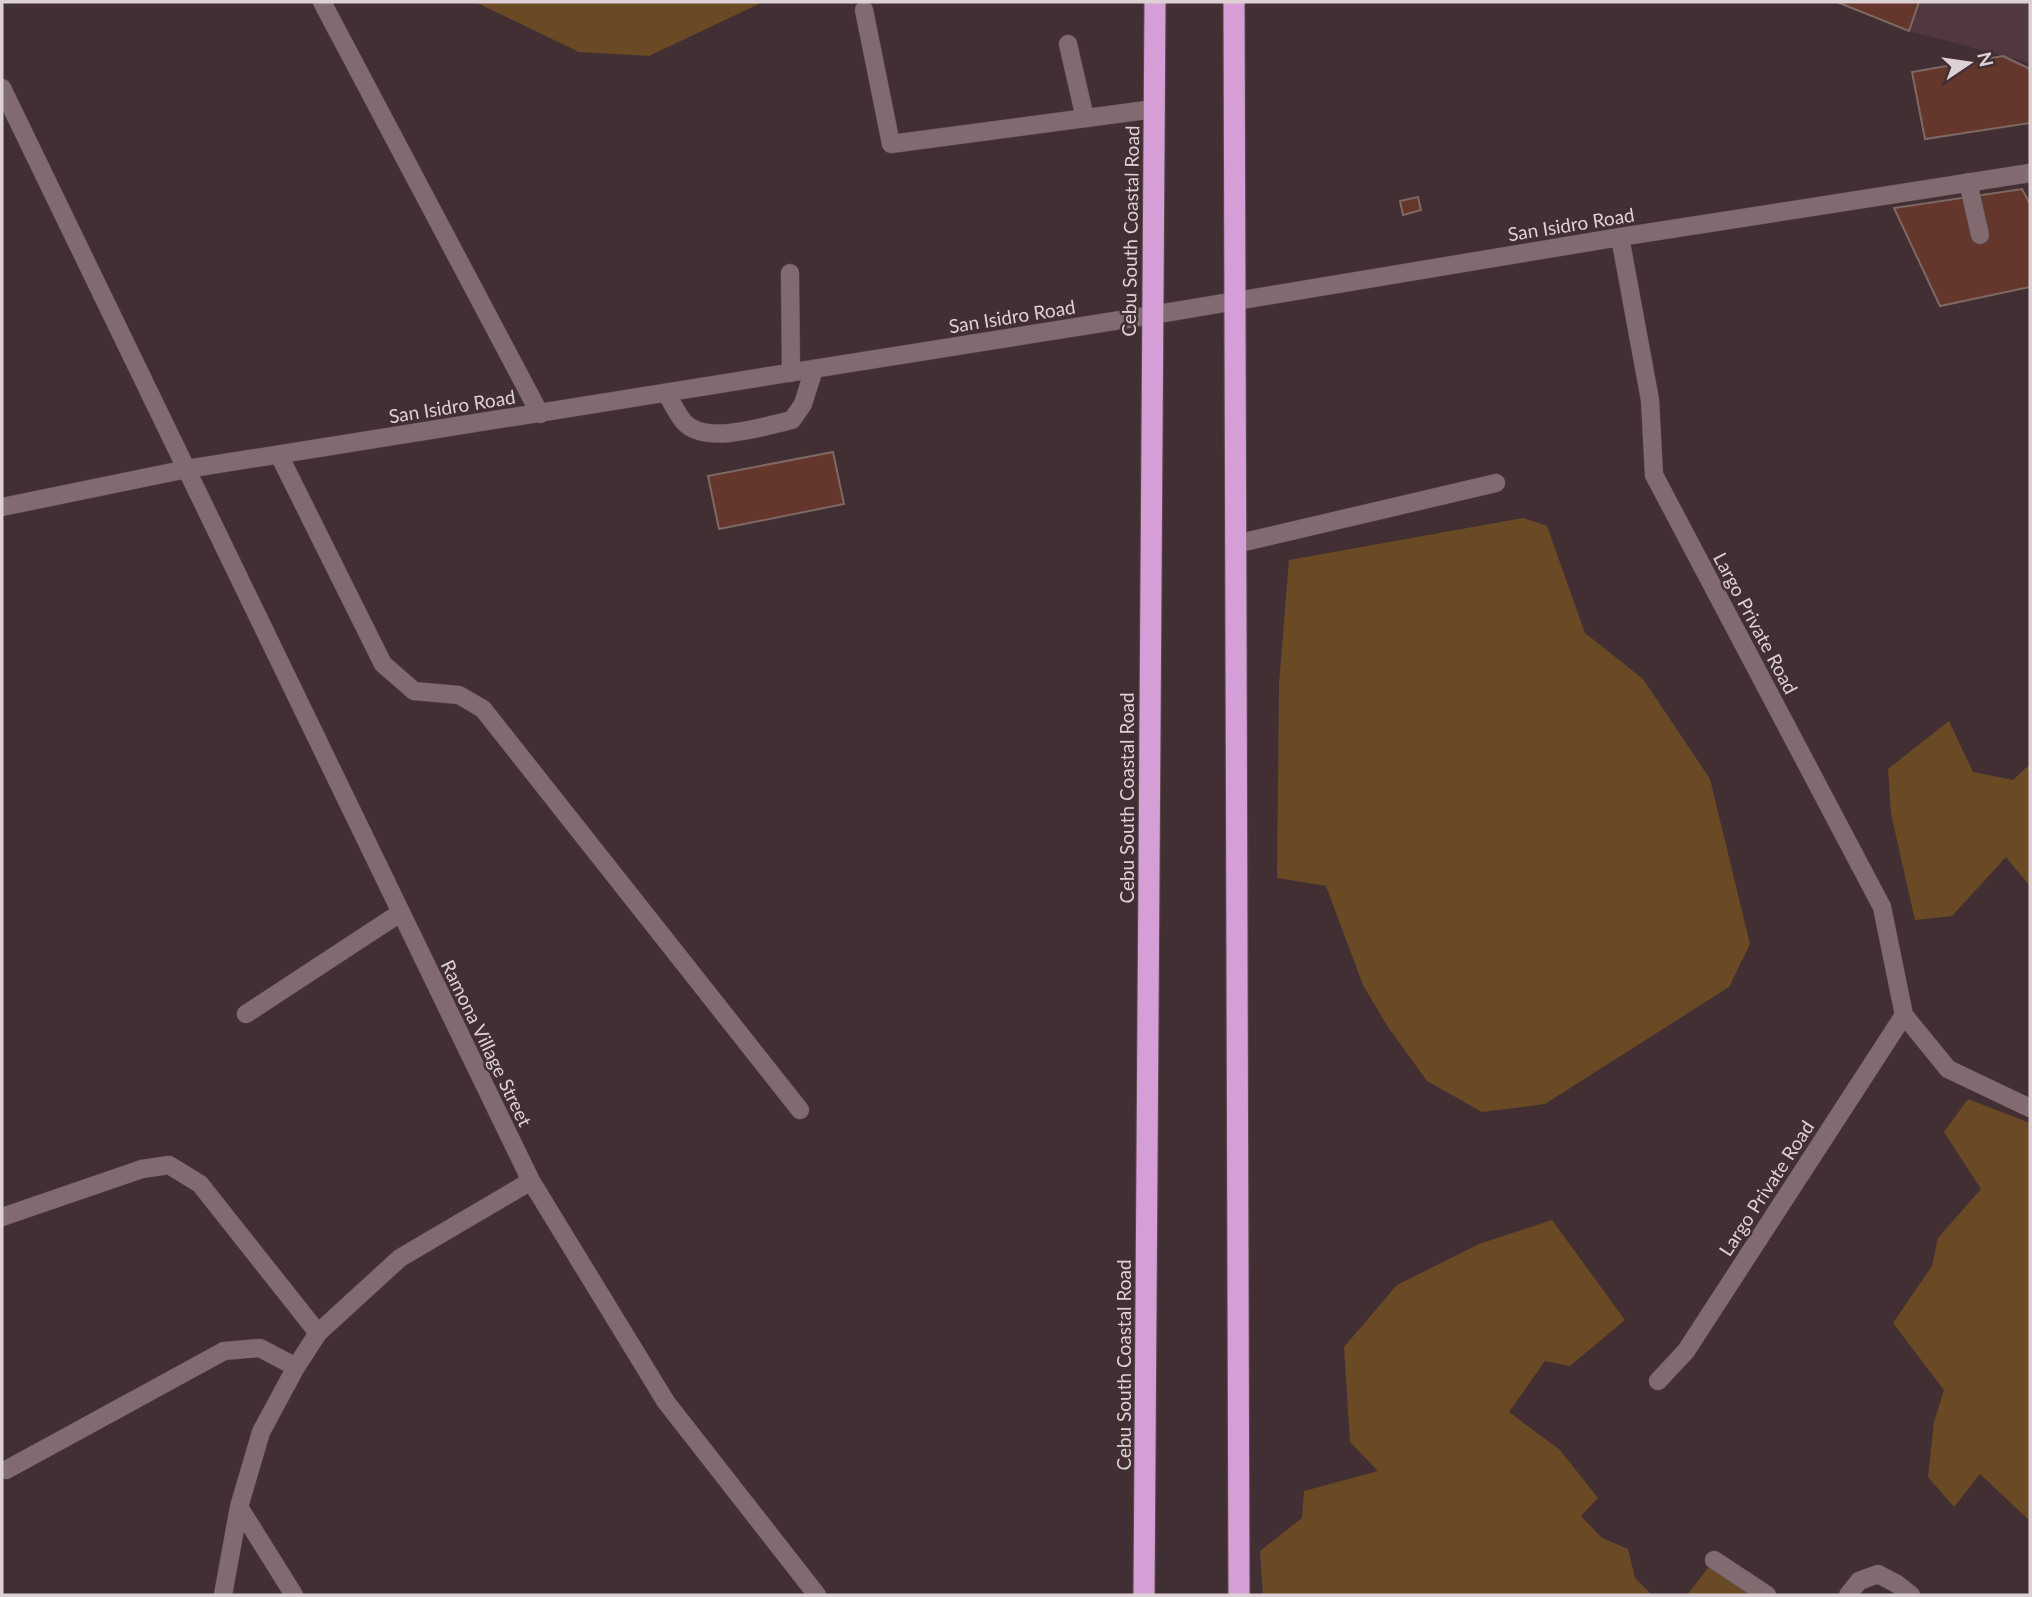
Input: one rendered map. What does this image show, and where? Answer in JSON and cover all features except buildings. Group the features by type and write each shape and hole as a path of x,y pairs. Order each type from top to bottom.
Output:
{"highway":[{"name":"Cebu South Coastal Road","path":"1144,1595 1155,2"},
{"path":"1234,2 1239,1595"}],"street":[{"path":"322,2 540,414"},
{"path":"864,10 891,144 1154,109"},
{"path":"1068,44 1085,118"},
{"name":"Ramona Village Street","path":"2,88 531,1181 666,1402 817,1595"},
{"name":"San Isidro Road","path":"2,507 187,470 2030,173"},
{"path":"1968,182 1980,235"},
{"name":"Largo Private Road","path":"1620,237 1650,400 1654,475 1882,907 1904,1015 1948,1069 2030,1108"},
{"path":"790,273 791,373"},
{"path":"666,393 685,424 711,435 748,430 792,420 803,404 814,369"},
{"path":"279,455 383,664 414,691 459,695 483,709 800,1110"},
{"path":"1236,544 1496,484"},
{"path":"246,1014 400,913"},
{"name":"Largo Private Road","path":"1658,1381 1686,1351 1904,1015"},
{"path":"2,1217 142,1169 169,1165 200,1184 318,1333"},
{"path":"223,1595 239,1507 261,1432 296,1367 318,1333 400,1258 531,1181"},
{"path":"6,1470 224,1351 260,1348 296,1367"},
{"path":"239,1507 294,1595"},
{"path":"1714,1560 1767,1595"},
{"path":"1848,1595 1859,1581 1878,1574 1910,1595"}],"shaded area":[{"path":"475,2 763,2 649,56 579,52"},
{"path":"1837,2 2030,2 2030,63 1909,31"},
{"path":"1523,518 1547,526 1585,633 1643,679 1710,779 1750,944 1729,987 1545,1104 1482,1112 1427,1081 1388,1027 1363,985 1326,886 1277,878 1279,685 1289,560"},
{"path":"1949,721 1973,772 2013,780 2030,764 2030,886 2006,857 1952,916 1915,920 1891,814 1888,769"},
{"path":"1968,1099 2030,1123 2030,1521 1980,1474 1954,1507 1928,1477 1934,1422 1944,1390 1893,1323 1932,1266 1938,1238 1981,1189 1944,1132"},
{"path":"1552,1220 1625,1320 1570,1366 1545,1361 1509,1412 1560,1450 1598,1498 1581,1516 1602,1538 1628,1549 1635,1578 1652,1595 1263,1595 1260,1551 1302,1518 1304,1491 1378,1471 1350,1442 1344,1347 1397,1285 1479,1244"},
{"path":"1714,1560 1752,1595 1687,1595"}]}
